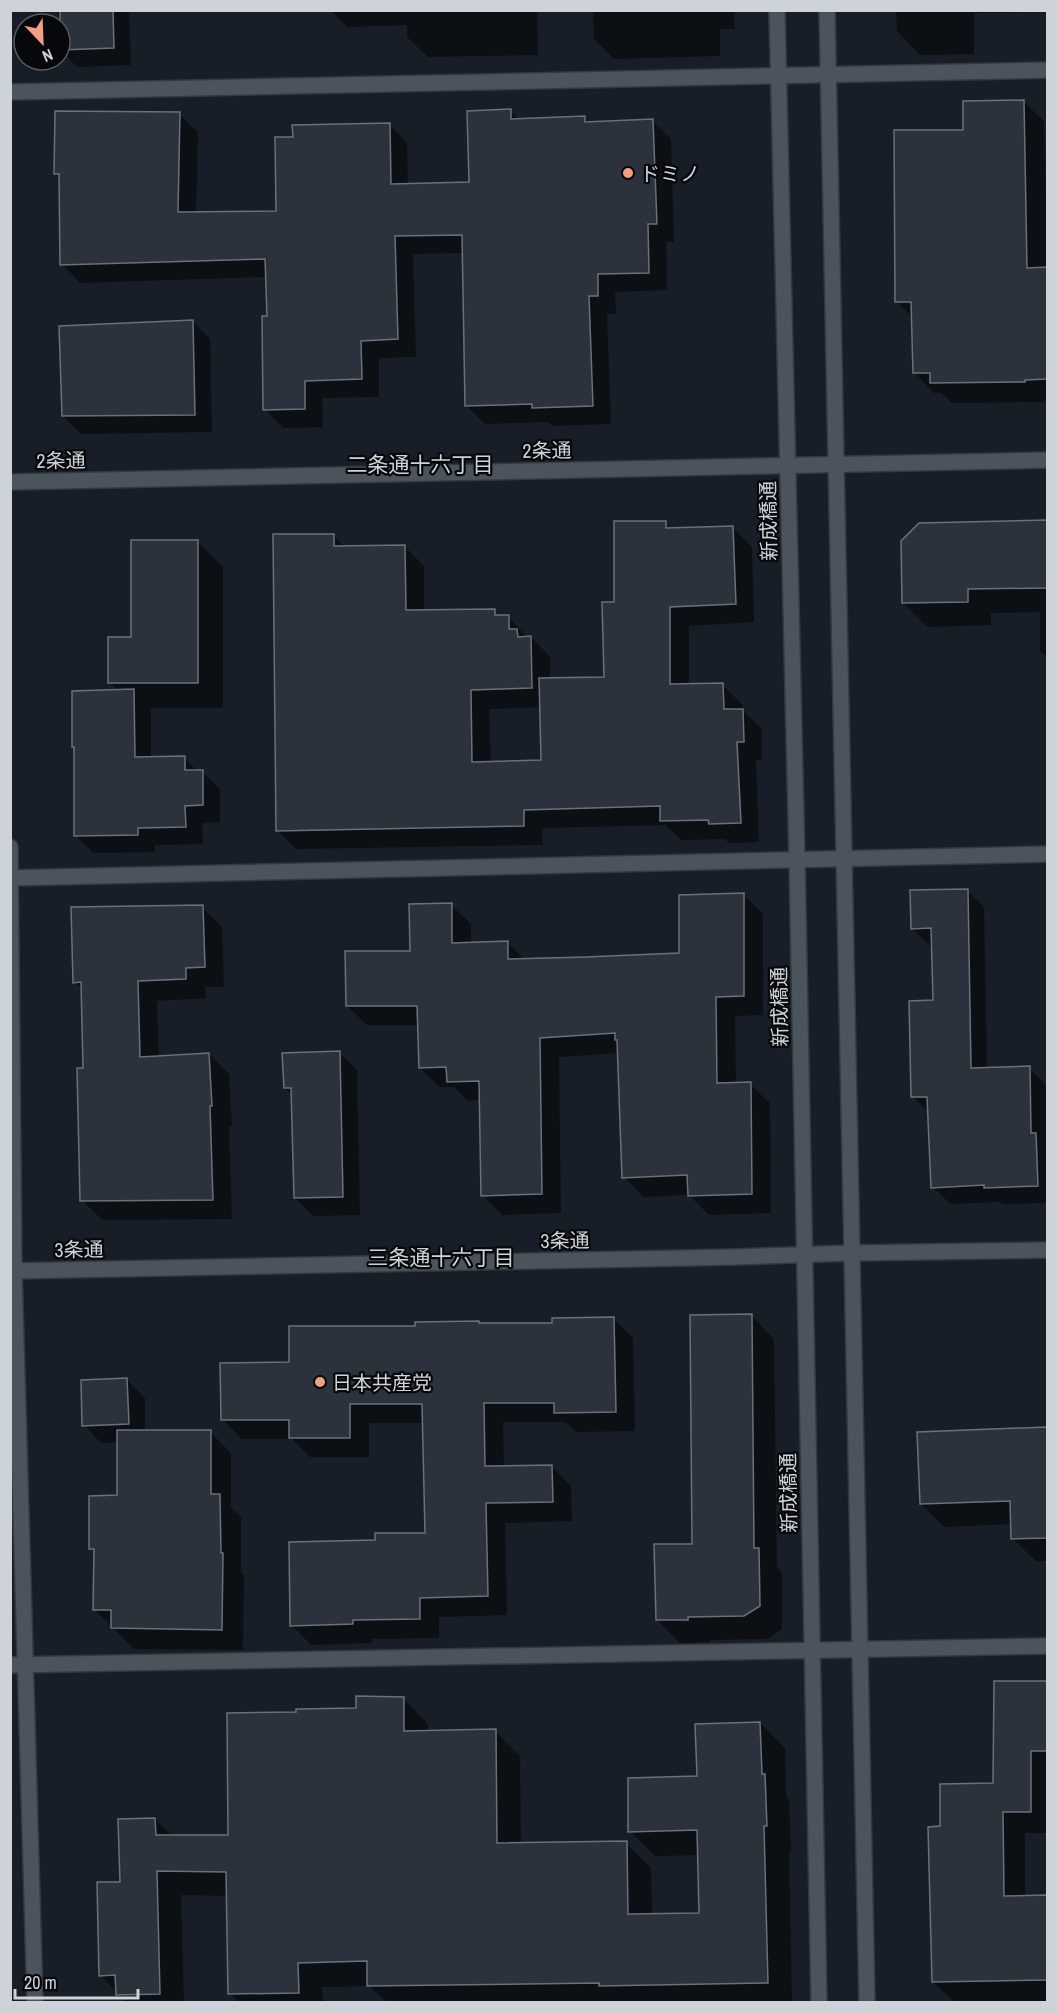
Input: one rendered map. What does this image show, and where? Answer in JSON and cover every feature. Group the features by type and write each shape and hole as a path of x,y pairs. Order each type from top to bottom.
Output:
{"street":[{"name":"新成橋通","path":"777,10 798,860 819,2002"},
{"path":"827,10 867,2002"},
{"path":"10,92 1047,70"},
{"name":"2条通","path":"10,482 1047,460"},
{"path":"10,847 12,1271 27,1665 35,2002"},
{"path":"11,878 1047,854"},
{"name":"3条通","path":"12,1271 724,1258 852,1252 1047,1250"},
{"path":"10,1665 1047,1646"}],"building":[{"path":"60,10 113,10 114,48 72,50 72,12 60,12"},
{"path":"1024,100 1027,268 1047,267 1047,379 1025,380 1025,382 930,383 930,373 913,373 911,302 895,302 894,130 963,130 963,101"},
{"path":"511,109 511,119 585,116 585,122 653,119 657,224 648,224 649,273 598,274 598,296 589,296 593,406 532,408 532,404 465,406 462,235 395,236 398,339 361,341 362,379 305,381 305,409 263,410 262,316 267,316 265,259 60,265 59,174 54,174 55,111 180,112 178,212 276,211 275,137 293,137 292,125 390,123 391,184 469,182 467,111"},
{"path":"193,320 195,415 62,416 59,326"},
{"path":"1047,520 1047,588 968,589 968,602 902,603 901,541 919,523"},
{"path":"614,521 666,521 666,528 733,526 736,604 670,607 670,684 723,683 724,709 743,709 744,742 737,742 741,823 709,824 708,820 660,821 660,806 524,810 524,826 276,831 273,534 334,534 334,546 405,545 406,610 495,609 495,615 509,615 509,629 517,629 518,637 531,636 532,688 471,690 472,762 541,760 539,678 604,677 602,602 614,602"},
{"path":"131,540 198,540 198,683 108,683 108,637 131,637"},
{"path":"134,689 135,757 185,756 185,770 203,770 203,805 185,806 186,827 138,828 138,835 74,836 72,691"},
{"path":"968,889 971,1068 1030,1066 1031,1133 1036,1133 1038,1186 984,1188 984,1185 931,1188 927,1097 911,1097 909,1001 933,1000 931,928 911,929 910,890"},
{"path":"744,893 744,996 716,997 717,1083 751,1082 752,1194 688,1196 687,1175 622,1178 615,1033 540,1038 542,1194 481,1196 479,1081 447,1082 446,1067 419,1068 417,1006 346,1006 345,951 410,951 409,904 452,903 452,943 508,941 508,959 586,957 679,953 679,895"},
{"path":"203,905 205,967 186,968 186,979 138,981 140,1057 209,1053 213,1200 80,1201 77,1068 83,1068 81,982 73,983 71,907"},
{"path":"340,1051 343,1197 294,1198 291,1088 284,1088 282,1053"},
{"path":"752,1314 754,1548 759,1548 760,1606 744,1616 656,1620 654,1544 692,1544 690,1315"},
{"path":"614,1317 616,1412 554,1413 554,1403 484,1403 485,1466 552,1465 553,1502 486,1503 488,1596 420,1598 420,1619 353,1620 353,1624 290,1626 289,1542 375,1540 375,1533 425,1533 422,1404 350,1404 350,1438 289,1438 289,1420 221,1420 220,1363 289,1362 289,1326 415,1326 415,1322 479,1321 479,1323 552,1323 552,1318"},
{"path":"127,1378 129,1424 82,1426 81,1380"},
{"path":"1047,1427 1047,1538 1011,1539 1010,1501 920,1504 917,1432"},
{"path":"117,1430 211,1430 211,1494 220,1494 221,1553 223,1553 222,1630 111,1628 111,1610 93,1610 94,1549 89,1549 89,1496 117,1495"},
{"path":"994,1681 1047,1681 1047,1751 1031,1751 1031,1812 1003,1812 1004,1896 1047,1895 1047,1980 932,1982 928,1827 940,1826 940,1784 993,1783"},
{"path":"356,1696 404,1697 404,1731 496,1729 497,1843 627,1841 628,1914 699,1913 697,1830 628,1832 628,1778 697,1776 695,1724 760,1722 767,1826 764,1826 768,1983 367,1986 367,1961 298,1963 299,1993 228,1994 226,1872 157,1871 160,1994 116,1995 115,1975 99,1976 97,1882 120,1882 118,1819 155,1818 156,1835 228,1835 227,1713 356,1708"}],"place":[{"name":"ドミノ","path":"628,173"},
{"name":"日本共産党","path":"320,1382"}],"district":[{"name":"二条通十六丁目","path":"420,464"},
{"name":"三条通十六丁目","path":"441,1257"}]}
